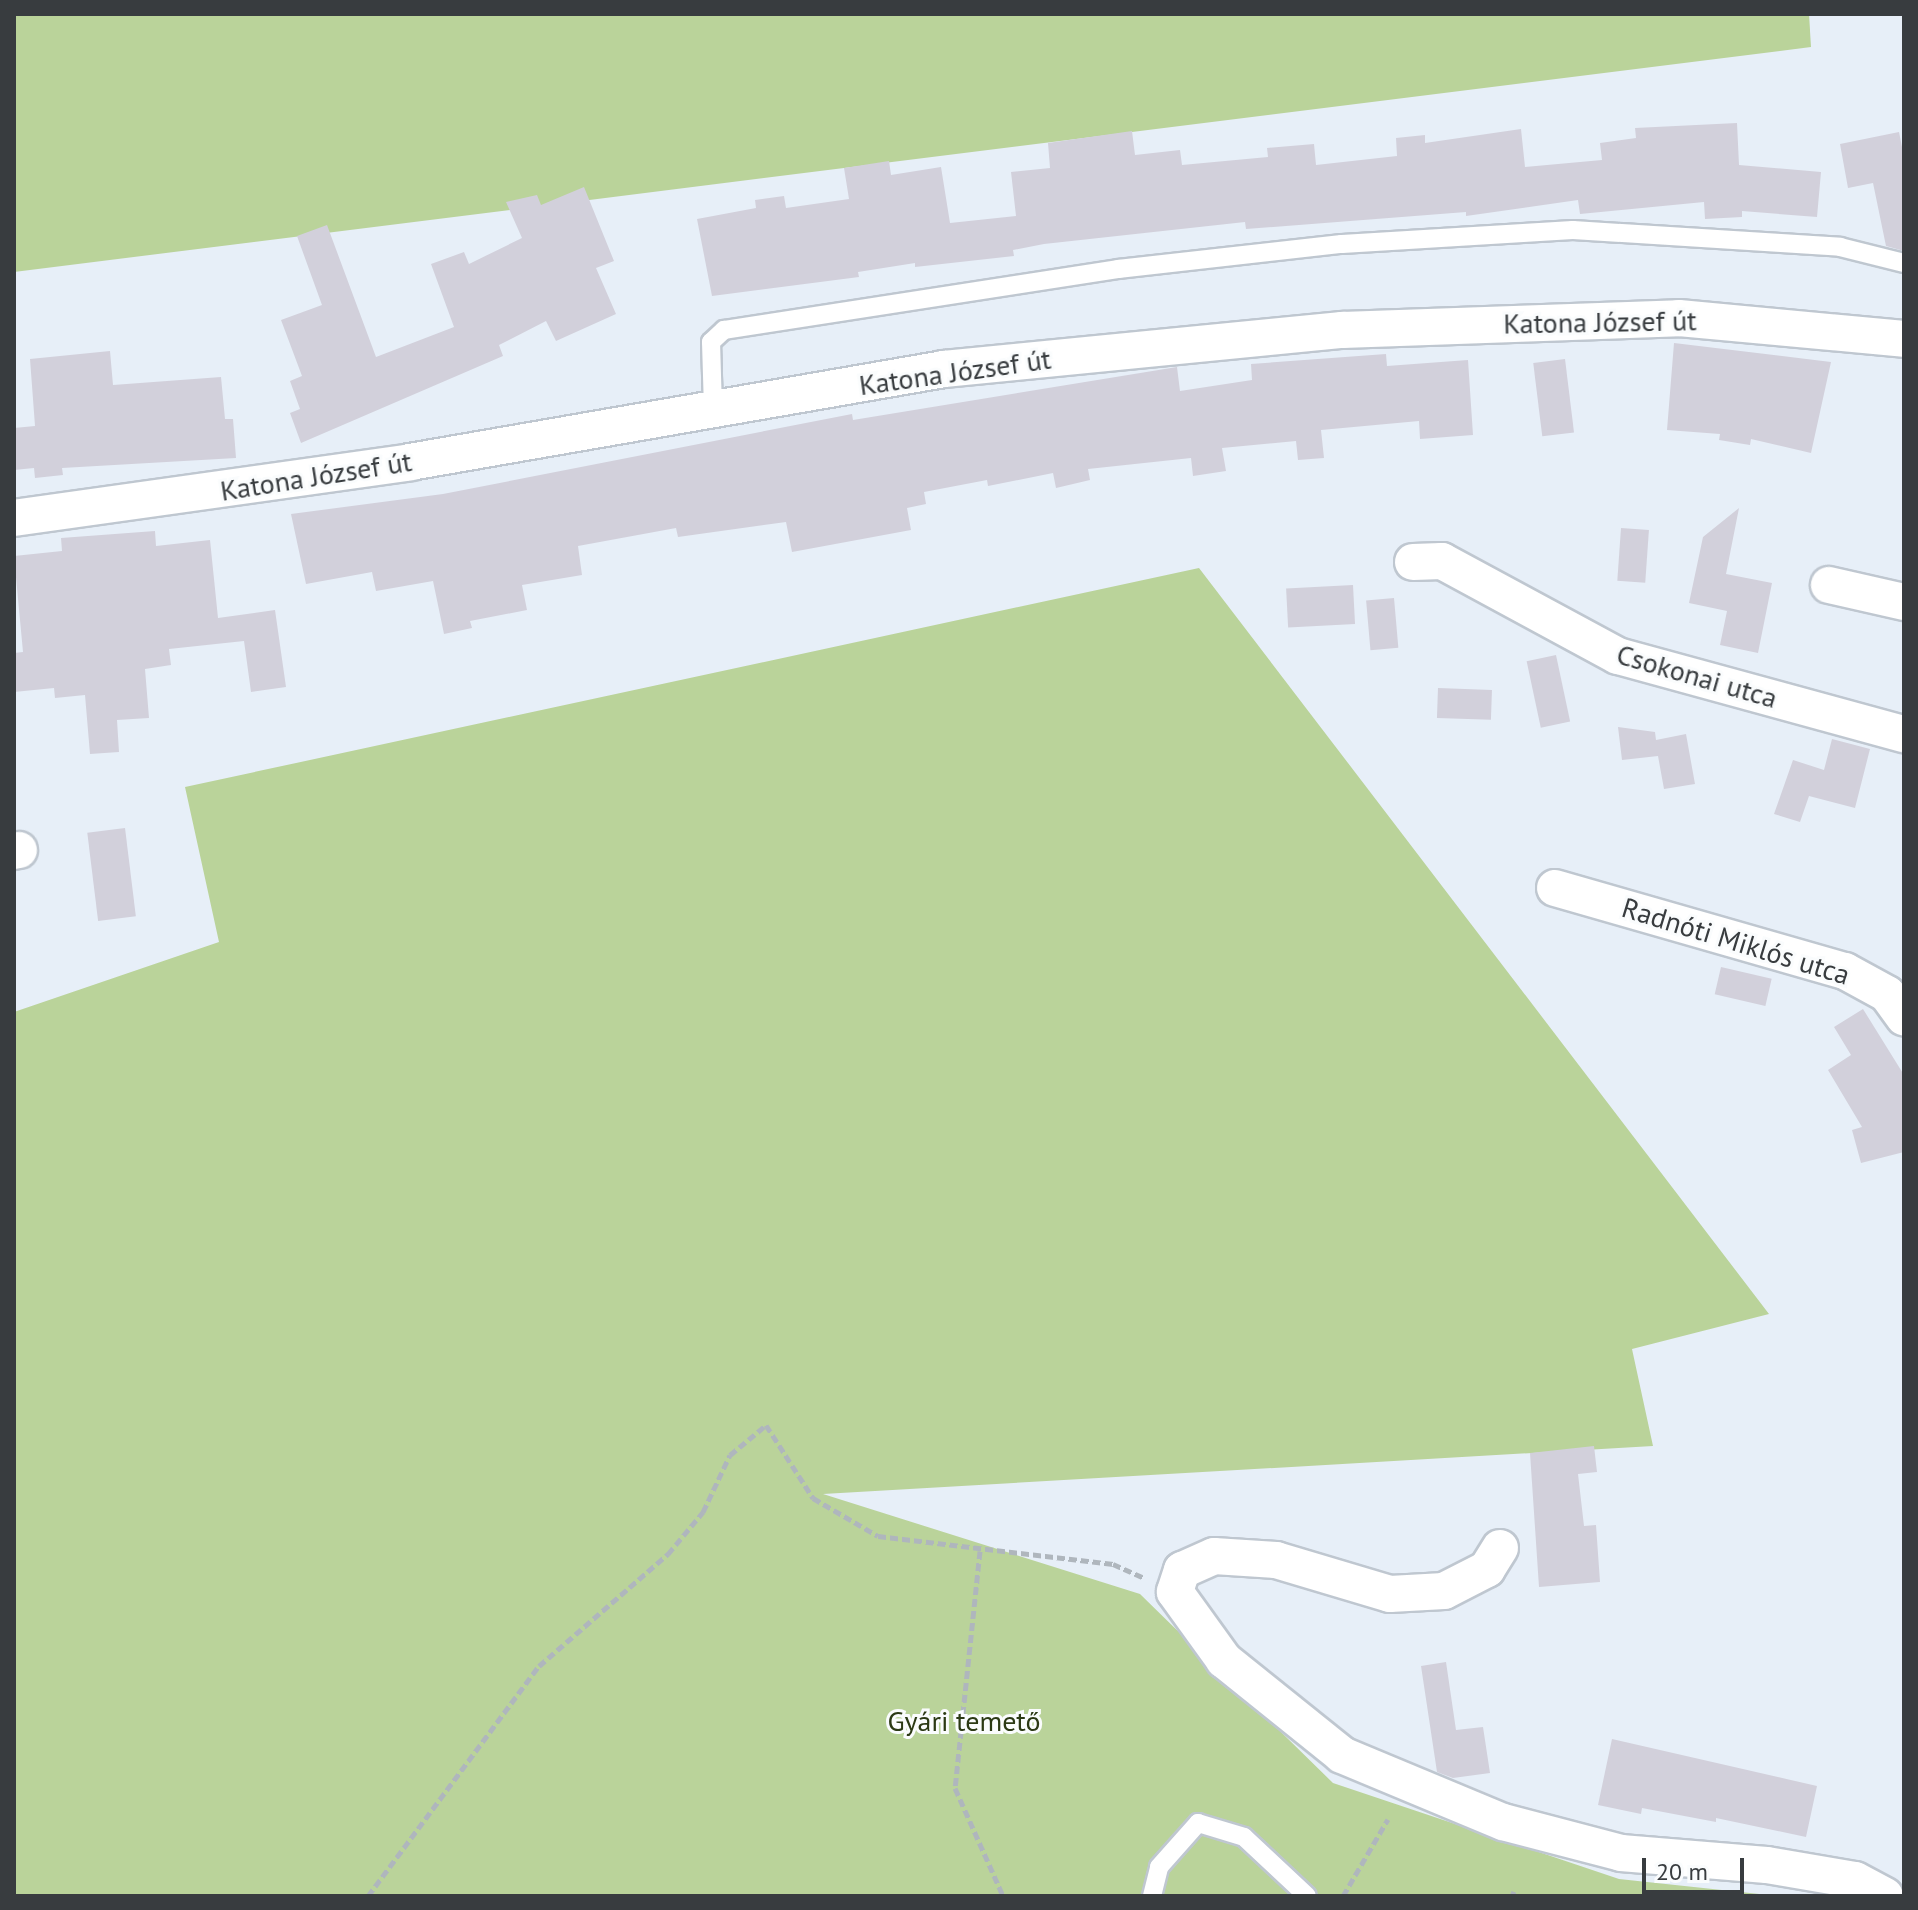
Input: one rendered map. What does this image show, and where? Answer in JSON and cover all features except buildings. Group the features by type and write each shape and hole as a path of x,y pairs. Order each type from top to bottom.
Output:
{"street":[{"name":"Katona József út","path":"14,518 394,465 944,369 1342,330 1679,318 1904,339"},
{"name":"Csokonai utca","path":"1413,562 1442,561 1618,656 1904,734"},
{"path":"1829,585 1904,602"},
{"name":"Radnóti Miklós utca","path":"1555,888 1845,971 1887,994 1904,1017"},
{"path":"1500,1548 1487,1569 1444,1591 1390,1594 1276,1560 1214,1556 1182,1570 1175,1592 1224,1660 1342,1755 1503,1822 1606,1850 1781,1867 1855,1880 1885,1896"}],"lane":[{"path":"713,409 711,342 724,330 1118,269 1342,244 1573,230 1840,247 1904,263"},
{"path":"1152,1896 1159,1867 1198,1823 1244,1837 1307,1896"}],"path":[{"path":"368,1896 539,1666 668,1554 703,1512 730,1455 766,1425 813,1498 878,1536 980,1551 1113,1564 1175,1592"},
{"path":"980,1551 955,1788 1003,1896"},
{"path":"1343,1896 1388,1819"}],"green space":[{"path":"14,14 1809,14 1811,47 14,272"},
{"name":"Gyári temető","path":"1199,568 1769,1314 1632,1349 1653,1446 823,1494 1140,1594 1333,1783 1619,1879 1778,1896 14,1896 14,1012 219,942 185,787"}]}
